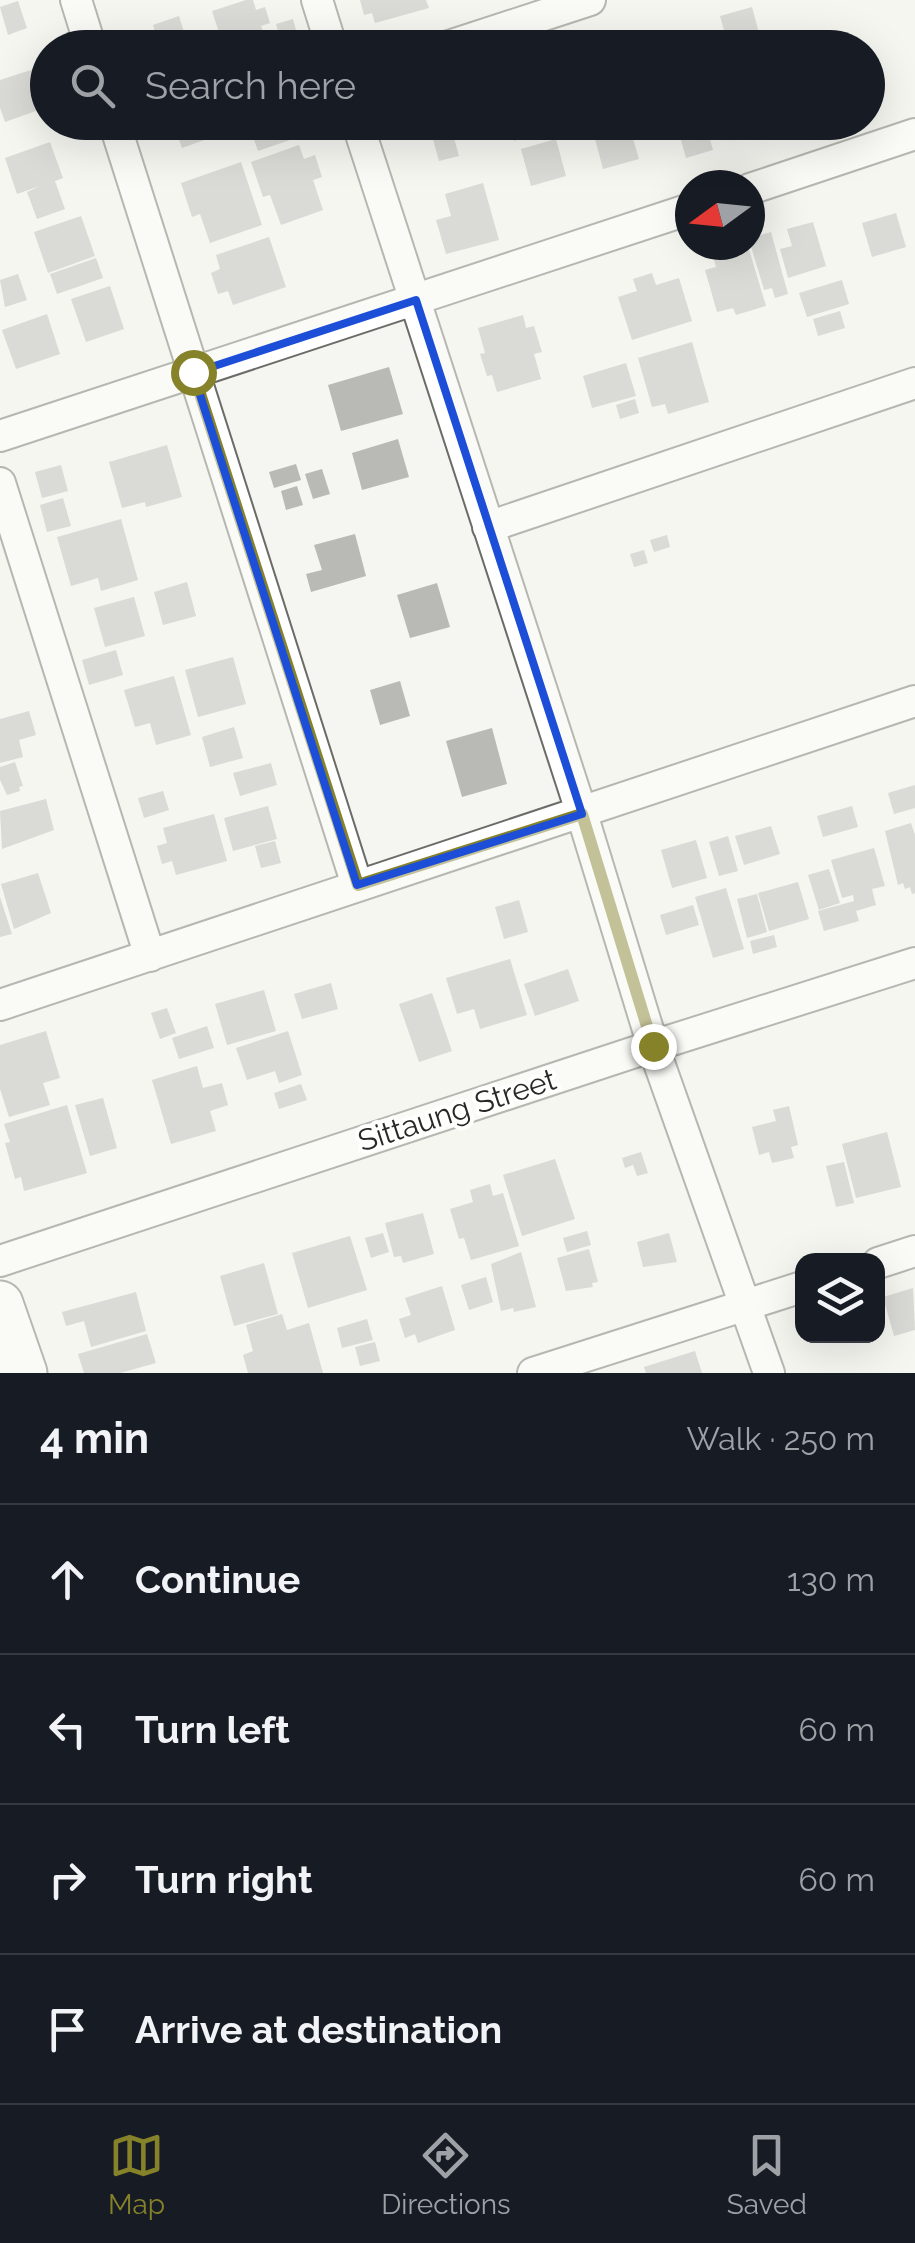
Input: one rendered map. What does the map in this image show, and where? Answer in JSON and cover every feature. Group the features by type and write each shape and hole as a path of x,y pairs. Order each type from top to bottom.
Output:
{"street":[{"path":"76,0 85,30"},
{"path":"317,0 326,30"},
{"path":"498,30 590,0"},
{"path":"765,184 915,134"},
{"path":"120,140 358,885"},
{"path":"363,140 582,814 653,1046 769,1373"},
{"path":"0,436 675,214"},
{"path":"488,527 915,383"},
{"path":"0,483 150,956"},
{"path":"0,1005 915,702"},
{"name":"Sittaung Street","path":"0,1261 915,963"},
{"path":"885,1261 915,1251"},
{"path":"533,1373 795,1289"},
{"path":"0,1304 24,1373"}],"highlighted area":[{"path":"416,300 582,814 357,885 193,373"}],"building":[{"path":"253,0 256,10 265,7 270,23 261,26 262,30 218,30 212,11"},
{"path":"360,0 426,0 429,8 375,23 372,13 364,15"},
{"path":"18,1 27,28 8,35 0,7"},
{"path":"752,7 758,30 724,30 720,16"},
{"path":"179,16 183,30 155,30 153,25"},
{"path":"293,19 296,30 278,30 276,24"},
{"path":"30,70 30,113 5,122 0,108 0,80"},
{"path":"179,140 204,140 182,148"},
{"path":"254,140 290,140 258,151"},
{"path":"433,140 455,140 459,156 439,161"},
{"path":"556,140 566,176 531,186 521,149"},
{"path":"595,140 633,140 639,159 603,169"},
{"path":"681,140 710,140 713,150 686,158"},
{"path":"50,142 63,178 55,181 65,209 37,219 27,192 40,186 17,194 5,158"},
{"path":"299,145 304,159 315,155 322,177 313,180 323,210 281,225 270,195 263,197 251,162"},
{"path":"241,162 262,225 210,243 200,214 192,217 181,183"},
{"path":"483,183 499,240 446,254 436,220 451,216 445,194"},
{"path":"896,213 906,247 872,257 862,223"},
{"path":"81,216 95,256 48,273 34,232"},
{"path":"813,222 826,266 788,278 780,249 792,246 787,229"},
{"path":"771,232 788,294 775,298 772,288 764,290 755,260 765,260 765,234"},
{"path":"269,237 286,287 233,305 228,291 218,294 211,273 220,269 216,255"},
{"path":"96,258 103,278 57,294 50,274"},
{"path":"714,260 752,260 766,306 736,315 733,308 717,312 705,270 716,267"},
{"path":"652,273 656,285 679,278 692,321 632,340 618,297 637,291 633,279"},
{"path":"18,274 27,300 5,307 0,280"},
{"path":"842,280 849,304 807,317 799,293"},
{"path":"110,286 124,329 86,342 71,299"},
{"path":"840,311 845,328 818,336 813,319"},
{"path":"47,314 60,354 16,369 2,330"},
{"path":"523,315 526,328 534,326 542,352 534,354 541,379 497,392 480,354 485,353 478,328"},
{"path":"692,342 709,402 668,414 665,404 652,407 638,358"},
{"path":"626,363 636,396 592,408 583,376"},
{"path":"389,367 403,414 341,431 328,385"},
{"path":"635,399 639,413 620,419 616,405"},
{"path":"398,439 409,477 362,490 352,453"},
{"path":"167,445 182,497 146,507 145,502 122,508 109,462"},
{"path":"296,464 301,480 274,488 269,472"},
{"path":"61,465 68,491 42,498 35,472"},
{"path":"322,469 330,494 313,499 305,474"},
{"path":"297,486 303,505 286,510 281,491"},
{"path":"63,498 71,526 47,532 40,505"},
{"path":"121,519 138,580 101,591 98,578 71,586 57,537"},
{"path":"355,534 366,576 311,592 306,574 322,570 314,545"},
{"path":"667,535 670,547 654,552 650,540"},
{"path":"644,550 648,563 634,567 630,554"},
{"path":"187,582 196,616 163,625 154,592"},
{"path":"437,583 450,627 410,638 397,595"},
{"path":"134,597 145,636 105,647 94,608"},
{"path":"116,650 123,675 89,685 82,660"},
{"path":"233,657 246,704 198,717 185,670"},
{"path":"174,676 191,735 156,745 150,723 135,727 124,690"},
{"path":"400,681 410,716 380,725 370,690"},
{"path":"29,711 36,735 19,740 23,757 0,763 0,719"},
{"path":"234,727 243,758 210,767 202,737"},
{"path":"492,728 507,784 462,797 446,741"},
{"path":"15,762 23,786 7,795 0,780 0,767"},
{"path":"271,763 277,785 240,796 233,773"},
{"path":"915,785 915,808 894,814 888,793"},
{"path":"163,791 169,810 144,818 138,798"},
{"path":"46,799 54,830 2,849 0,811"},
{"path":"268,806 277,839 233,851 224,818"},
{"path":"852,806 858,827 823,837 817,816"},
{"path":"214,814 227,861 176,875 172,861 162,864 157,846 167,843 163,828"},
{"path":"911,823 915,835 912,894 910,887 898,885 885,831"},
{"path":"771,826 780,854 744,865 735,836"},
{"path":"728,836 738,871 719,876 709,842"},
{"path":"696,840 707,878 672,888 661,850"},
{"path":"275,841 281,863 261,868 255,846"},
{"path":"874,848 885,886 872,889 876,905 856,911 859,921 824,931 818,911 854,901 853,895 842,898 831,860"},
{"path":"829,869 840,903 819,910 808,875"},
{"path":"38,873 51,913 14,929 1,884"},
{"path":"798,882 809,919 769,931 758,893"},
{"path":"726,888 744,949 713,958 695,897"},
{"path":"757,894 767,932 747,938 737,899"},
{"path":"0,897 12,934 0,937"},
{"path":"519,900 528,932 504,939 495,907"},
{"path":"693,905 699,925 666,935 660,915"},
{"path":"774,935 777,947 753,954 750,941"},
{"path":"510,959 527,1015 480,1029 474,1009 457,1014 446,978"},
{"path":"568,969 579,1001 535,1016 524,984"},
{"path":"331,983 338,1009 302,1019 294,994"},
{"path":"264,990 276,1031 227,1045 215,1004"},
{"path":"432,993 452,1051 419,1062 399,1004"},
{"path":"167,1008 176,1033 160,1039 151,1013"},
{"path":"207,1026 214,1048 179,1059 172,1038"},
{"path":"46,1031 60,1078 43,1083 50,1105 9,1117 0,1089 0,1045"},
{"path":"288,1031 302,1075 279,1083 275,1071 247,1080 236,1048"},
{"path":"197,1066 203,1088 222,1083 228,1105 210,1111 216,1131 171,1144 152,1080"},
{"path":"301,1084 307,1100 279,1109 274,1093"},
{"path":"103,1098 117,1148 90,1156 75,1105"},
{"path":"67,1105 87,1173 24,1191 21,1177 15,1179 4,1124"},
{"path":"789,1106 798,1145 791,1147 794,1158 772,1163 769,1152 759,1155 752,1127 776,1121 773,1110"},
{"path":"887,1132 901,1187 856,1198 842,1144"},
{"path":"641,1152 648,1173 637,1176 633,1165 625,1168 622,1158"},
{"path":"555,1159 575,1219 522,1236 503,1175"},
{"path":"844,1162 854,1203 836,1207 826,1166"},
{"path":"490,1184 493,1196 503,1193 519,1246 471,1260 464,1238 459,1239 450,1209 473,1202 470,1190"},
{"path":"423,1213 434,1254 403,1263 401,1256 394,1257 385,1223"},
{"path":"587,1231 591,1245 567,1252 563,1238"},
{"path":"383,1233 389,1252 371,1258 365,1238"},
{"path":"669,1233 677,1262 643,1267 637,1242"},
{"path":"350,1236 367,1290 308,1308 292,1253"},
{"path":"589,1249 598,1282 592,1283 593,1287 566,1291 557,1258"},
{"path":"521,1252 536,1307 501,1311 491,1264"},
{"path":"264,1263 278,1314 234,1326 220,1276"},
{"path":"486,1277 493,1302 469,1310 461,1285"},
{"path":"442,1286 455,1330 418,1343 415,1334 405,1338 399,1319 411,1315 405,1298"},
{"path":"913,1288 915,1330 894,1336 885,1296"},
{"path":"136,1292 146,1331 91,1347 84,1321 66,1326 62,1312"},
{"path":"282,1314 287,1330 309,1323 323,1373 248,1373 243,1355 253,1351 246,1325"},
{"path":"367,1319 373,1340 342,1348 337,1328"},
{"path":"147,1334 156,1363 120,1373 84,1373 78,1354"},
{"path":"375,1342 380,1361 360,1366 355,1347"},
{"path":"695,1351 702,1373 646,1373 644,1367"}],"route":[{"path":"193,372 358,885 582,814 653,1046"}]}
